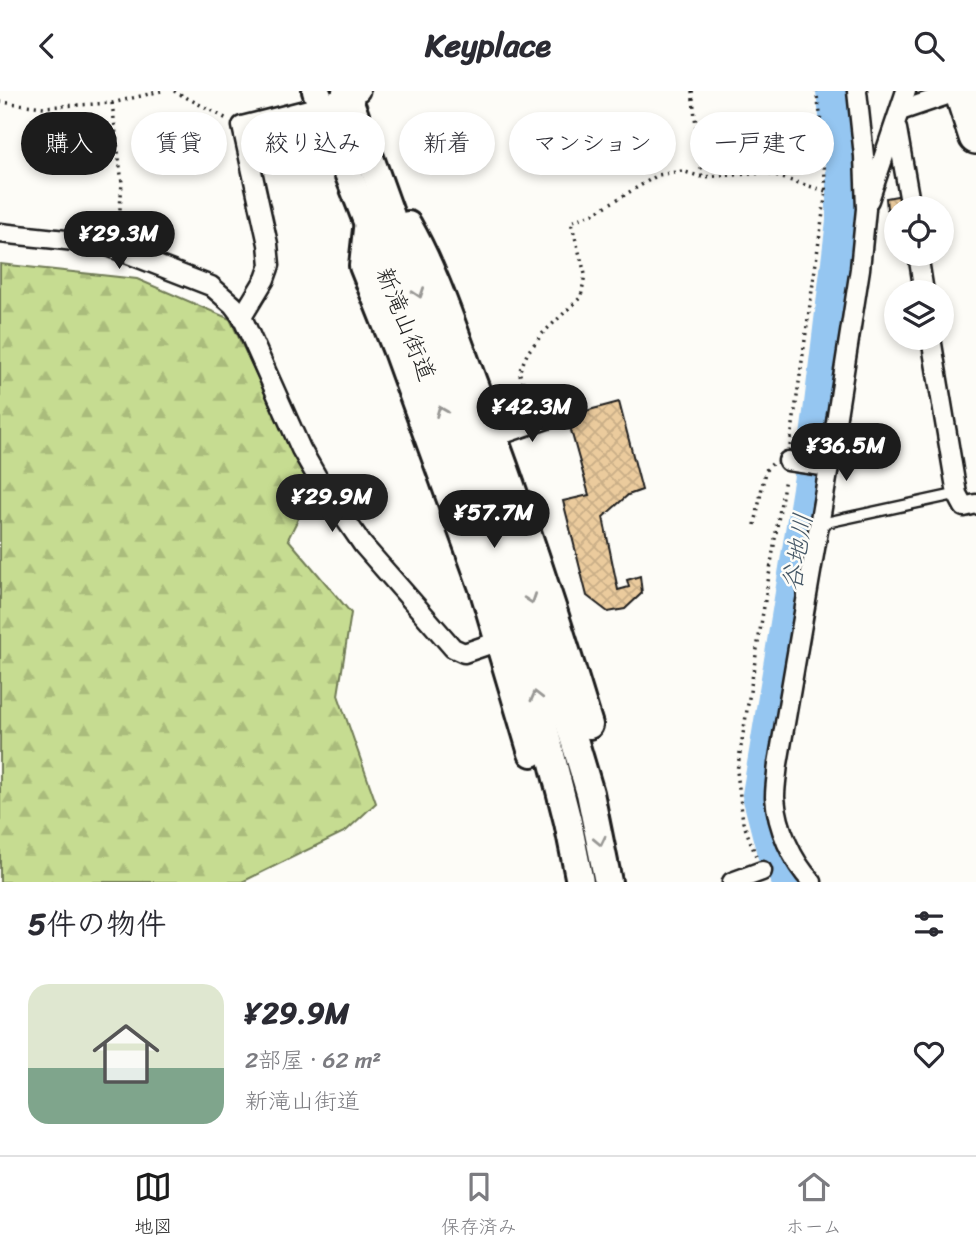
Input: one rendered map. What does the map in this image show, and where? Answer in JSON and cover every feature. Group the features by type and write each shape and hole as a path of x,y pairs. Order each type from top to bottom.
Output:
{"highway":[{"path":"960,91 976,137"}],"main road":[{"name":"新滝山街道","path":"351,93 357,112"},
{"name":"新滝山街道","path":"318,98 445,421 497,567 531,676 568,822 580,882"},
{"name":"新滝山街道","path":"377,175 521,570 590,793 608,882"},
{"path":"379,175 425,255 495,437 552,601 590,729 593,747 590,793"},
{"path":"368,227 363,266 478,575 529,743 551,829 571,882"}],"street":[{"path":"812,882 792,853 780,825 775,797 778,764 819,524 825,467 860,269 866,209 857,91"},
{"path":"866,209 906,91"},
{"path":"898,118 960,91"},
{"path":"280,112 318,98 351,93"},
{"path":"898,118 909,196"},
{"path":"242,317 265,279 270,265 253,175"},
{"path":"0,233 103,244 211,286 233,305 242,317 301,449 363,545 453,648 464,653 499,641"},
{"path":"933,350 957,494 964,507 976,504"},
{"path":"495,437 559,415"},
{"path":"793,462 825,467"},
{"path":"732,882 762,871"}],"lane":[{"path":"819,524 957,494"}],"path":[{"path":"0,102 44,107 112,103 161,91"},
{"path":"174,91 241,125"},
{"path":"692,91 702,177"},
{"path":"762,871 743,823 737,771 793,462 826,191 816,91"},
{"path":"112,103 122,183 117,250"},
{"path":"539,421 519,372 528,352 542,333 581,297 585,274 571,222 596,212 658,175 682,171 702,177 765,173 826,191"},
{"path":"755,524 765,471 772,464 793,462"}],"green space":[{"path":"0,264 137,279 230,319 312,491 288,539 351,613 338,695 376,803 346,831 242,882 0,882"}],"building":[{"path":"619,402 642,490 628,495 603,517 618,590 629,587 627,580 640,576 642,593 625,609 608,612 587,596 563,501 589,495 567,416"}],"waterway":[{"name":"谷地川","path":"788,882 773,853 758,795 815,446 842,221 842,172 832,91"}]}
